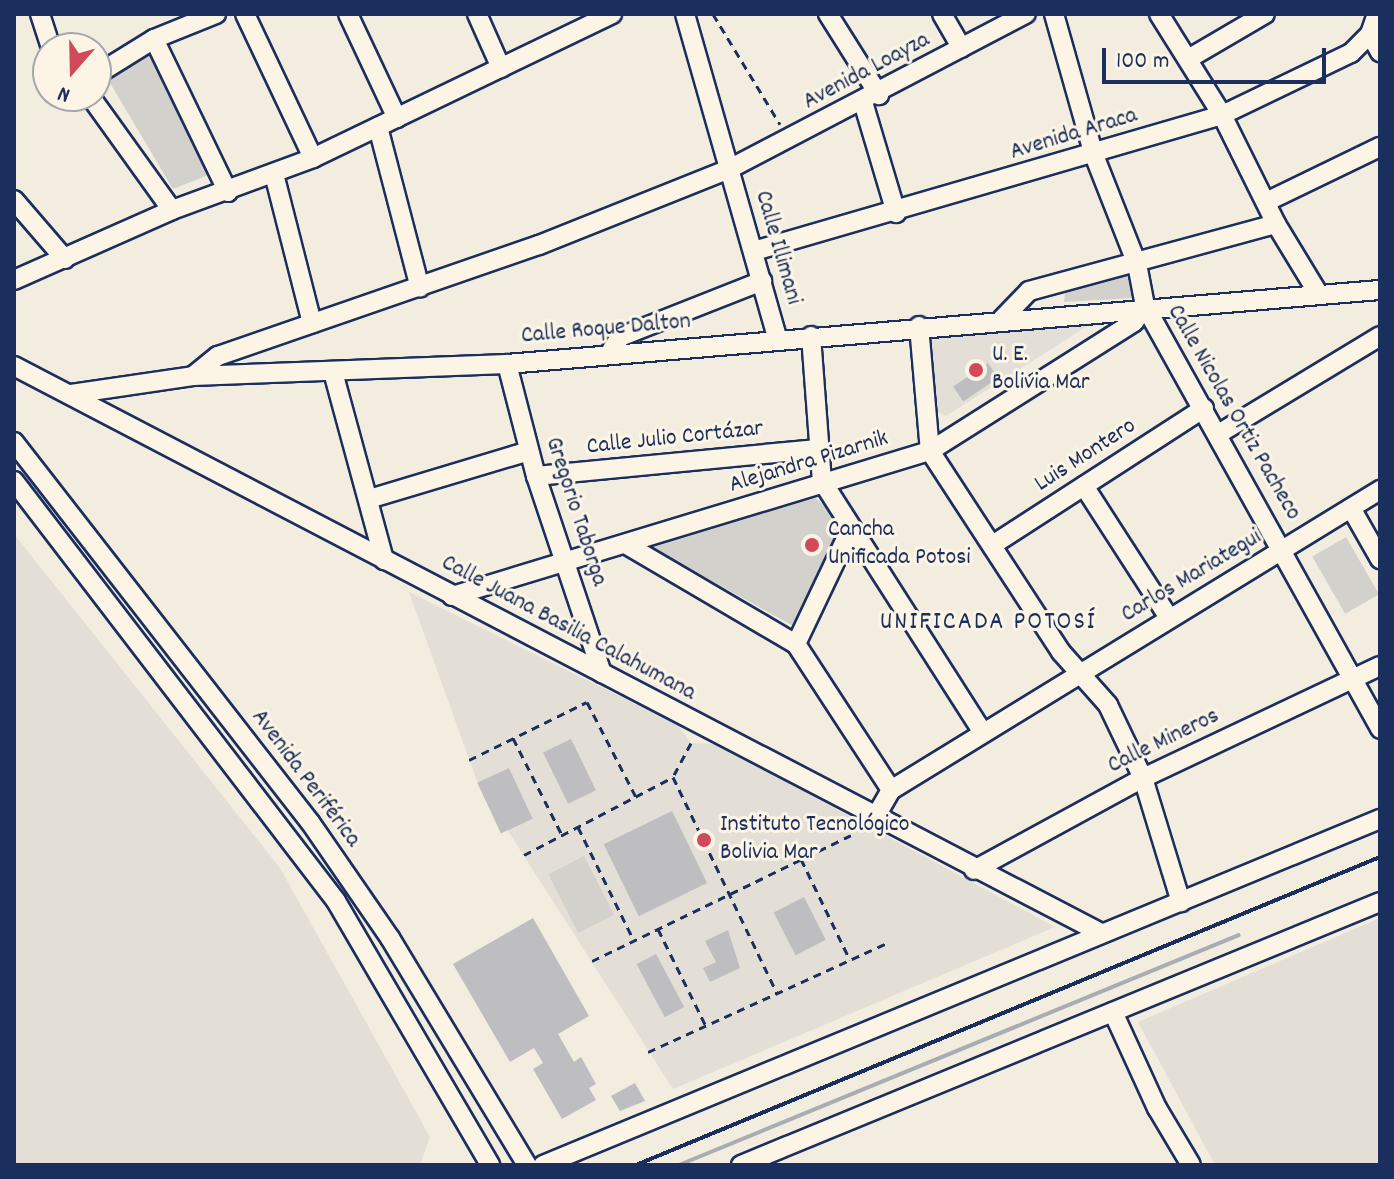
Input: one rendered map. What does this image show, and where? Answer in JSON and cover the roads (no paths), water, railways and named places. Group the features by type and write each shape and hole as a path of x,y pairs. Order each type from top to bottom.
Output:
{"street":[{"path":"112,64 191,19 216,14"},
{"path":"245,14 313,158"},
{"path":"348,14 397,118"},
{"path":"477,14 501,68"},
{"path":"14,280 172,210 228,192 313,158 612,14"},
{"name":"Calle Illimani","path":"685,14 778,340"},
{"path":"828,14 871,98 896,213"},
{"path":"942,14 962,48"},
{"name":"Avenida Loayza","path":"193,376 218,356 420,288 729,169 791,141 1026,14"},
{"name":"Calle Nicolas Ortiz Pacheco","path":"1054,14 1094,155 1137,264 1145,306 1220,433 1380,729"},
{"path":"1159,14 1222,115 1276,224 1318,293"},
{"path":"1188,59 1265,14"},
{"path":"1377,14 1370,34 1380,52"},
{"name":"Avenida Araca","path":"754,251 896,213 1222,115 1351,53 1370,34"},
{"path":"154,39 228,192"},
{"path":"102,112 172,210"},
{"path":"378,127 420,288"},
{"path":"1266,202 1380,147"},
{"path":"274,174 312,323"},
{"path":"14,200 65,259"},
{"path":"1002,319 1029,291 1276,224"},
{"path":"611,351 620,337 762,281"},
{"name":"Calle Roque Dalton","path":"71,394 193,376 507,364 611,351 778,340 1145,306 1318,293 1379,295"},
{"name":"Alejandra Pizarnik","path":"452,596 564,560 627,545 822,481 930,451 1134,322 1145,306"},
{"path":"919,326 930,451 994,544 1061,652 1108,705 1143,778 1181,902"},
{"path":"811,336 822,481 983,733"},
{"path":"1220,433 1380,336"},
{"name":"Gregorio Taborga","path":"507,364 536,476 602,673"},
{"name":"Calle Juana Basilia Calahumana","path":"14,366 974,870 1101,933"},
{"path":"333,372 384,560"},
{"name":"Luis Montero","path":"994,544 1204,408"},
{"name":"Avenida Periférica","path":"14,442 310,822 390,938 527,1165"},
{"name":"Calle Julio Cortázar","path":"536,476 818,449"},
{"path":"369,499 529,451"},
{"name":"Avenida Periférica","path":"14,481 336,901 490,1165"},
{"path":"1084,486 1169,618"},
{"name":"Carlos Mariategui","path":"876,816 891,790 1380,490"},
{"path":"1351,508 1380,559"},
{"path":"796,644 851,528"},
{"path":"627,545 796,644 891,790"},
{"name":"Calle Mineros","path":"974,870 1143,778 1380,666"},
{"path":"691,743 700,725"},
{"path":"543,1165 1380,819"},
{"path":"741,1165 1380,902"},
{"path":"1113,1012 1157,1108 1191,1165"}],"waterway":[{"path":"679,1165 1239,935"}],"railway":[{"path":"636,1165 1380,857"}],"place":[{"name":"U. E. Bolivia Mar","path":"976,370"},
{"name":"Cancha Unificada Potosi","path":"812,545"},
{"name":"Instituto Tecnológico Bolivia Mar","path":"704,840"}],"district":[{"name":"UNIFICADA POTOSÍ","path":"988,623"}]}
